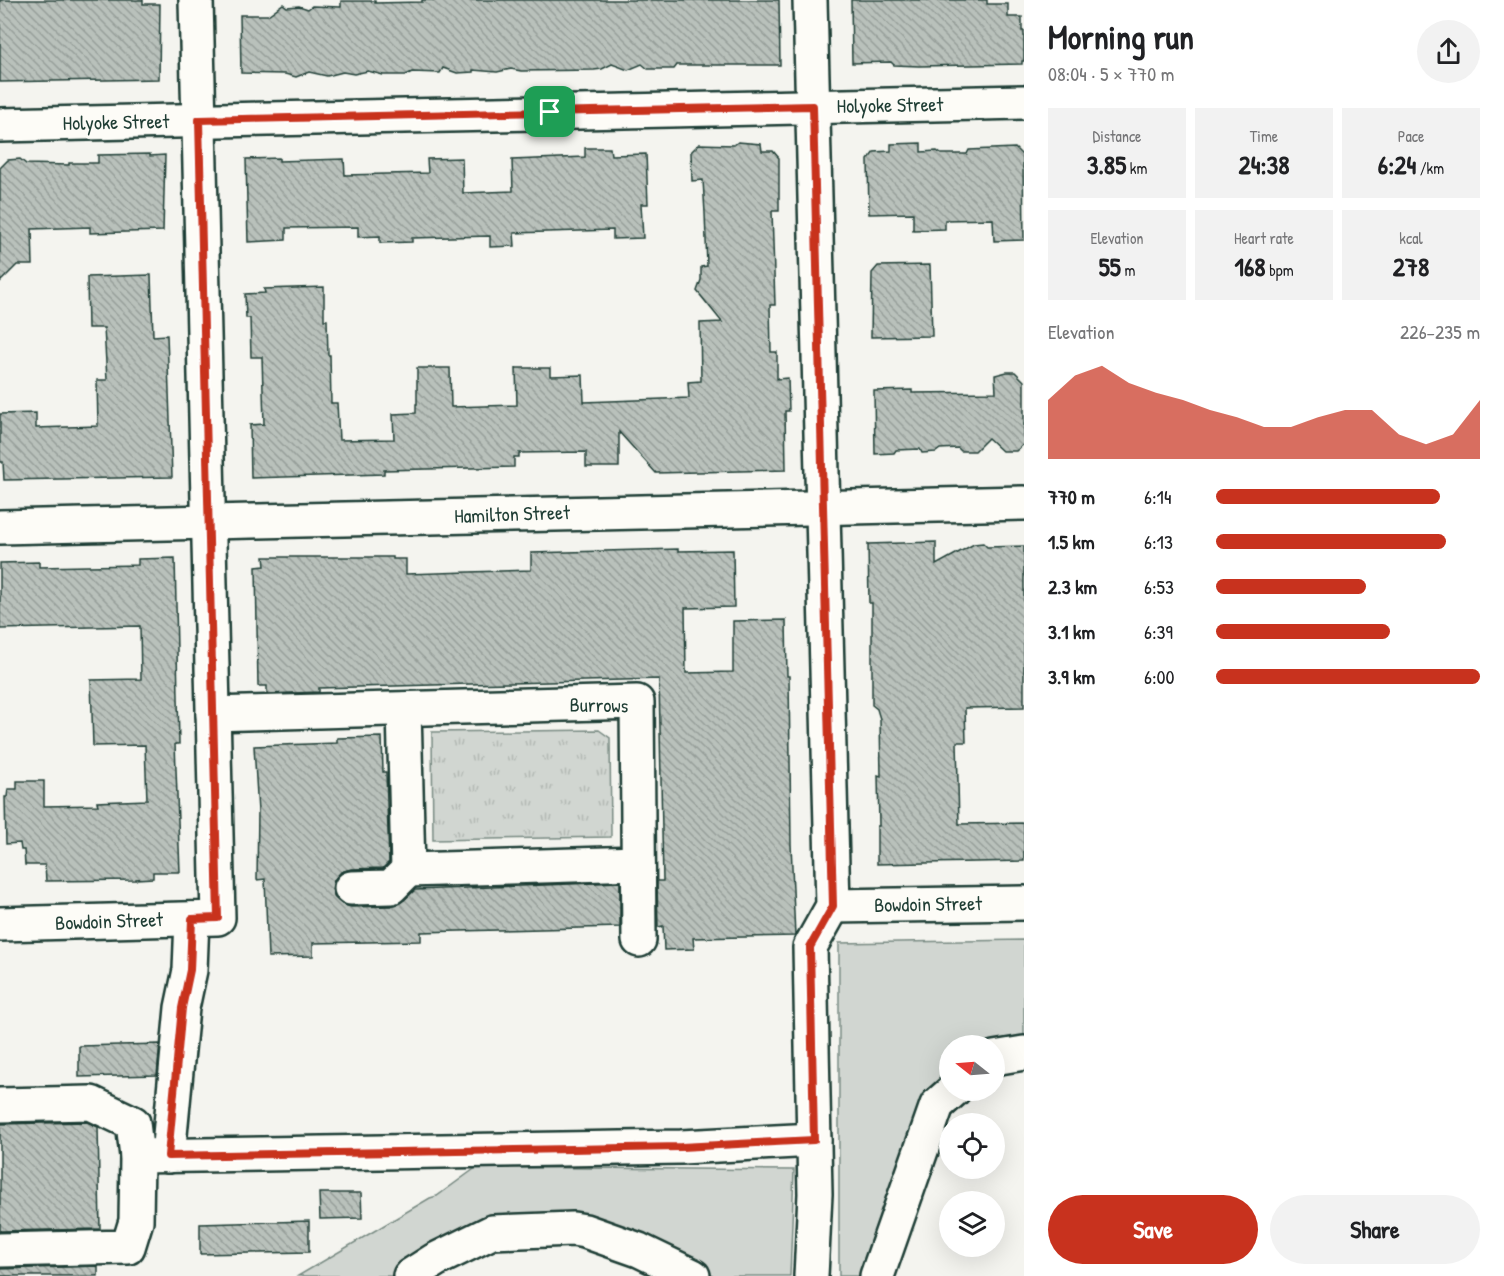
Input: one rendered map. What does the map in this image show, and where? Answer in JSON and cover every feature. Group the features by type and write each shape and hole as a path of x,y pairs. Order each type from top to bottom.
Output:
{"street":[{"path":"0,1250 128,1247 152,1156 190,970 205,918 213,714 196,0"},
{"path":"810,0 833,906 810,947 815,1194 812,1276"},
{"name":"Holyoke Street","path":"0,125 1024,102"},
{"name":"Hamilton Street","path":"0,527 1024,502"},
{"name":"Burrows","path":"213,714 637,702 639,940"},
{"path":"404,709 408,870"},
{"path":"351,888 391,887 408,870 638,863"},
{"name":"Bowdoin Street","path":"833,906 1024,903"},
{"name":"Bowdoin Street","path":"0,924 205,918"},
{"path":"1005,1056 1024,1053"},
{"path":"877,1276 937,1105 942,1101"},
{"path":"0,1105 91,1103 133,1123 152,1156"},
{"path":"152,1156 681,1147 814,1140"},
{"path":"410,1276 435,1260 492,1232 573,1230 585,1231 639,1250 693,1276"}],"green space":[{"path":"599,730 610,738 611,837 433,840 432,732"},
{"path":"1024,940 1024,1046 1005,1046 1005,1035 939,1035 939,1101 941,1101 871,1276 839,1276 839,943"},
{"path":"477,1167 794,1170 790,1276 708,1276 580,1221 397,1276 298,1276 437,1196"}],"building":[{"path":"0,0 143,0 143,4 160,4 159,79 0,82"},
{"path":"422,0 779,0 780,65 677,65 674,69 648,69 642,64 628,70 612,64 594,70 521,71 511,69 497,72 473,70 473,72 457,73 443,68 440,73 412,72 406,75 383,75 368,71 354,74 343,72 327,76 309,72 296,77 285,74 241,73 240,15 268,15 283,4 287,7 299,6 308,9 312,6 341,7 341,1 375,1 375,3 422,2"},
{"path":"851,0 987,0 987,4 1008,4 1008,17 1022,17 1024,61 1022,64 919,66 894,65 891,62 852,63"},
{"path":"738,142 761,144 762,151 773,151 779,158 779,211 772,211 775,305 770,305 771,352 777,352 777,379 788,378 789,411 785,411 786,470 656,473 619,432 619,467 586,467 586,452 519,453 519,457 514,457 514,467 384,470 384,474 251,478 250,425 264,424 262,357 251,357 250,318 246,318 245,294 265,293 264,289 324,287 324,320 327,320 328,355 330,355 331,403 337,403 339,440 394,439 393,414 416,413 417,368 450,368 451,407 517,405 516,368 550,368 550,376 583,375 584,402 689,398 688,382 701,381 700,323 722,322 697,291 701,280 701,267 707,266 705,213 703,180 692,181 691,152 699,144 734,145"},
{"path":"921,143 921,152 937,151 941,154 967,154 969,150 1015,148 1023,156 1024,240 994,241 993,219 945,220 945,229 913,230 913,213 869,214 868,160 874,152 891,151 891,144"},
{"path":"585,148 610,148 611,155 646,154 648,204 641,204 643,238 613,239 613,230 514,233 515,246 490,247 490,236 412,238 412,242 380,243 380,236 358,237 358,227 286,228 286,240 248,242 246,159 279,158 279,161 344,159 345,175 428,173 427,159 462,158 463,193 513,191 512,160 585,157"},
{"path":"150,154 150,156 165,155 163,231 90,233 90,227 32,229 33,265 17,265 0,282 0,168 8,160 20,159 26,164 69,165 69,163 98,163 98,155"},
{"path":"930,265 932,336 871,337 872,273 878,266"},
{"path":"151,275 153,336 167,335 172,477 4,480 3,462 0,462 0,414 36,413 36,428 98,426 97,380 107,380 104,328 88,328 87,277"},
{"path":"1015,372 1024,381 1024,444 1016,451 1002,451 988,438 975,451 961,451 958,448 922,453 920,449 875,454 874,391 996,392 995,375"},
{"path":"936,542 936,565 974,544 983,543 987,547 1024,546 1024,707 965,708 966,742 957,742 959,824 1024,823 1024,861 877,864 878,775 881,776 880,719 877,709 872,705 872,603 869,603 868,544"},
{"path":"678,549 678,551 733,550 734,607 685,608 686,673 733,672 733,621 786,620 795,936 693,938 694,949 664,950 663,926 658,927 657,881 663,881 659,679 319,688 319,692 267,694 267,686 258,686 256,567 265,566 264,557 393,557 393,559 406,559 406,574 531,570 531,553"},
{"path":"175,558 179,744 175,744 180,872 153,872 153,878 136,880 46,881 45,865 25,865 24,850 21,850 20,843 6,844 5,797 7,797 8,789 17,789 17,781 44,781 44,806 98,805 97,802 147,800 145,745 93,746 91,680 141,679 140,626 0,629 0,563 39,562 39,567 138,565 138,559"},
{"path":"382,737 383,772 386,772 389,862 383,868 351,869 341,872 334,880 332,889 335,898 342,904 351,907 391,906 404,900 415,890 620,882 620,927 421,932 421,941 313,943 313,956 268,957 265,879 257,880 258,812 254,746 337,743 337,738"},
{"path":"160,1044 157,1075 79,1077 79,1046"},
{"path":"87,1122 98,1127 100,1229 0,1231 0,1124"},
{"path":"319,1193 361,1193 362,1218 320,1219"},
{"path":"309,1221 309,1252 200,1254 200,1224"},
{"path":"98,1266 98,1276 0,1276 0,1269"}],"route":[{"path":"813,106 833,906 810,947 814,1140 681,1147 168,1156 182,1008 190,970 192,919 218,918 199,120 550,112 813,106"}]}
